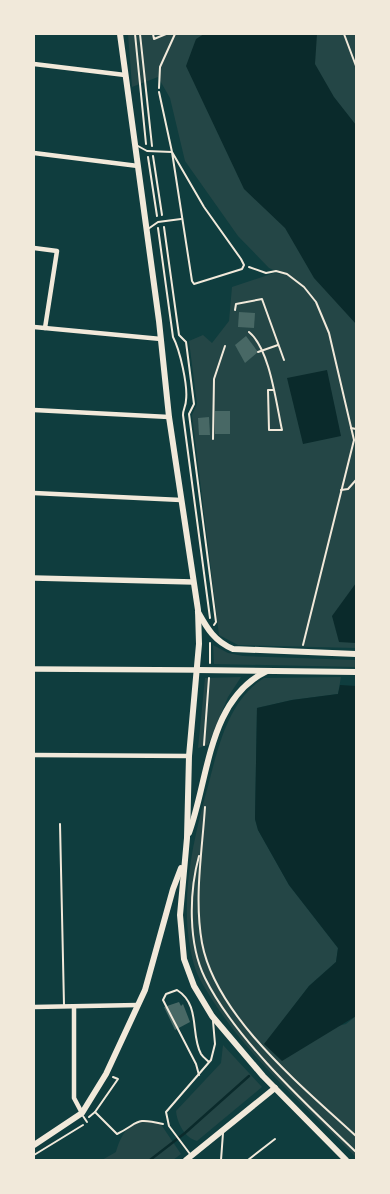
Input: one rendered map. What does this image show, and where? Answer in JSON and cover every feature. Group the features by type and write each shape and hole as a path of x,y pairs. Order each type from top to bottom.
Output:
{"main road":[{"path":"120,34 161,339 169,417 198,610 199,644 189,756 187,838"},
{"path":"34,578 193,582"},
{"path":"198,610 210,634 224,645 233,649 356,654"},
{"path":"34,669 356,672"},
{"path":"267,671 243,686 220,722 187,838 183,862 180,915 184,959 194,986 212,1016 275,1088 346,1160"},
{"path":"34,1145 82,1113 106,1074 145,990 173,889 183,862"},
{"path":"190,1159 224,1128 275,1088"}],"street":[{"path":"34,64 125,75"},
{"path":"34,153 138,166"},
{"path":"34,248 57,251 45,328"},
{"path":"34,327 161,339"},
{"path":"34,410 169,417"},
{"path":"34,494 181,500"},
{"path":"34,755 189,756"},
{"path":"34,1007 74,1008 138,1004"},
{"path":"74,1008 74,1098 82,1113"}],"lane":[{"path":"121,45 125,34"},
{"path":"159,92 172,152 192,281 194,284 242,269 244,265 204,207 172,152"},
{"path":"135,145 147,151 172,152"},
{"path":"146,230 158,222 181,219"},
{"path":"60,824 64,1008"},
{"path":"199,1075 196,1064 163,1000 166,994 177,990 184,994 192,1009 201,1054 210,1062"},
{"path":"190,1159 184,1146 169,1126 166,1112 210,1062 214,1044 212,1016"},
{"path":"82,1113 86,1121"},
{"path":"221,1160 224,1128"},
{"path":"248,1160 275,1139"}],"path":[{"path":"135,34 147,151 174,337 179,349 186,400 183,409 211,621 210,671 203,749"},
{"path":"140,34 153,152 177,322 179,335 186,342 194,404 189,414 216,622 210,634"},
{"path":"153,34 154,39 166,34"},
{"path":"159,92 158,77 160,67 175,34"},
{"path":"344,34 356,66"},
{"path":"244,265 266,273 276,271 287,274 304,287 316,302 329,333 354,440 301,652"},
{"path":"235,310 236,304 262,298 284,360"},
{"path":"250,332 257,338 262,350 273,390 282,430 268,430 268,390 273,390"},
{"path":"258,352 278,345"},
{"path":"213,439 214,379 225,346"},
{"path":"351,428 356,429"},
{"path":"341,490 348,489 356,480"},
{"path":"206,804 199,853 192,879 191,904 195,940 204,977 244,1036 316,1115 356,1152"},
{"path":"199,853 198,905 202,944 211,974 217,985 237,1014 280,1065 356,1136"},
{"path":"34,1155 86,1121 95,1112 118,1078 106,1074"},
{"path":"95,1112 117,1134 135,1122 148,1121 169,1126"}],"shaded area":[{"path":"128,34 356,34 356,648 238,645 219,635 192,415 197,404 189,341 203,335 212,343 229,321 232,287 274,273 282,274 269,268 238,236 185,161 170,98 158,77 132,87"},
{"path":"204,34 317,34 315,64 334,97 356,125 356,324 314,278 285,228 244,189 186,66 196,39"},
{"path":"327,370 341,436 303,444 287,378"},
{"path":"356,583 356,643 339,642 332,616"},
{"path":"213,645 228,653 243,656 356,660 356,667 214,664"},
{"path":"241,677 228,697 208,745 198,748 205,678"},
{"path":"341,677 338,694 292,700 257,708 255,819 258,830 289,885 338,948 336,962 309,986 265,1044 346,1024 356,1016 356,1157 280,1083 228,1023 203,985 195,968 187,923 187,900 192,854 202,808 226,726 241,699 264,678"},
{"path":"340,685 356,686 356,1016 282,1061 264,1044 309,986 336,962 338,948 289,885 258,830 255,819 257,708 292,700 338,694"},
{"path":"223,1045 262,1087 197,1141 189,1137 182,1129 176,1111 221,1063"},
{"path":"142,1120 160,1123 181,1154 173,1160 102,1160 116,1152 122,1137 132,1124"}],"building":[{"path":"239,312 255,313 254,328 238,327"},
{"path":"246,336 258,352 245,363 235,345"},
{"path":"215,411 230,411 230,434 215,434"},
{"path":"209,417 210,435 199,435 198,418"},
{"path":"179,1002 181,1006 183,1004 190,1022 175,1030 164,1007"}],"waterway":[{"path":"150,1160 185,1133 249,1076"}]}
